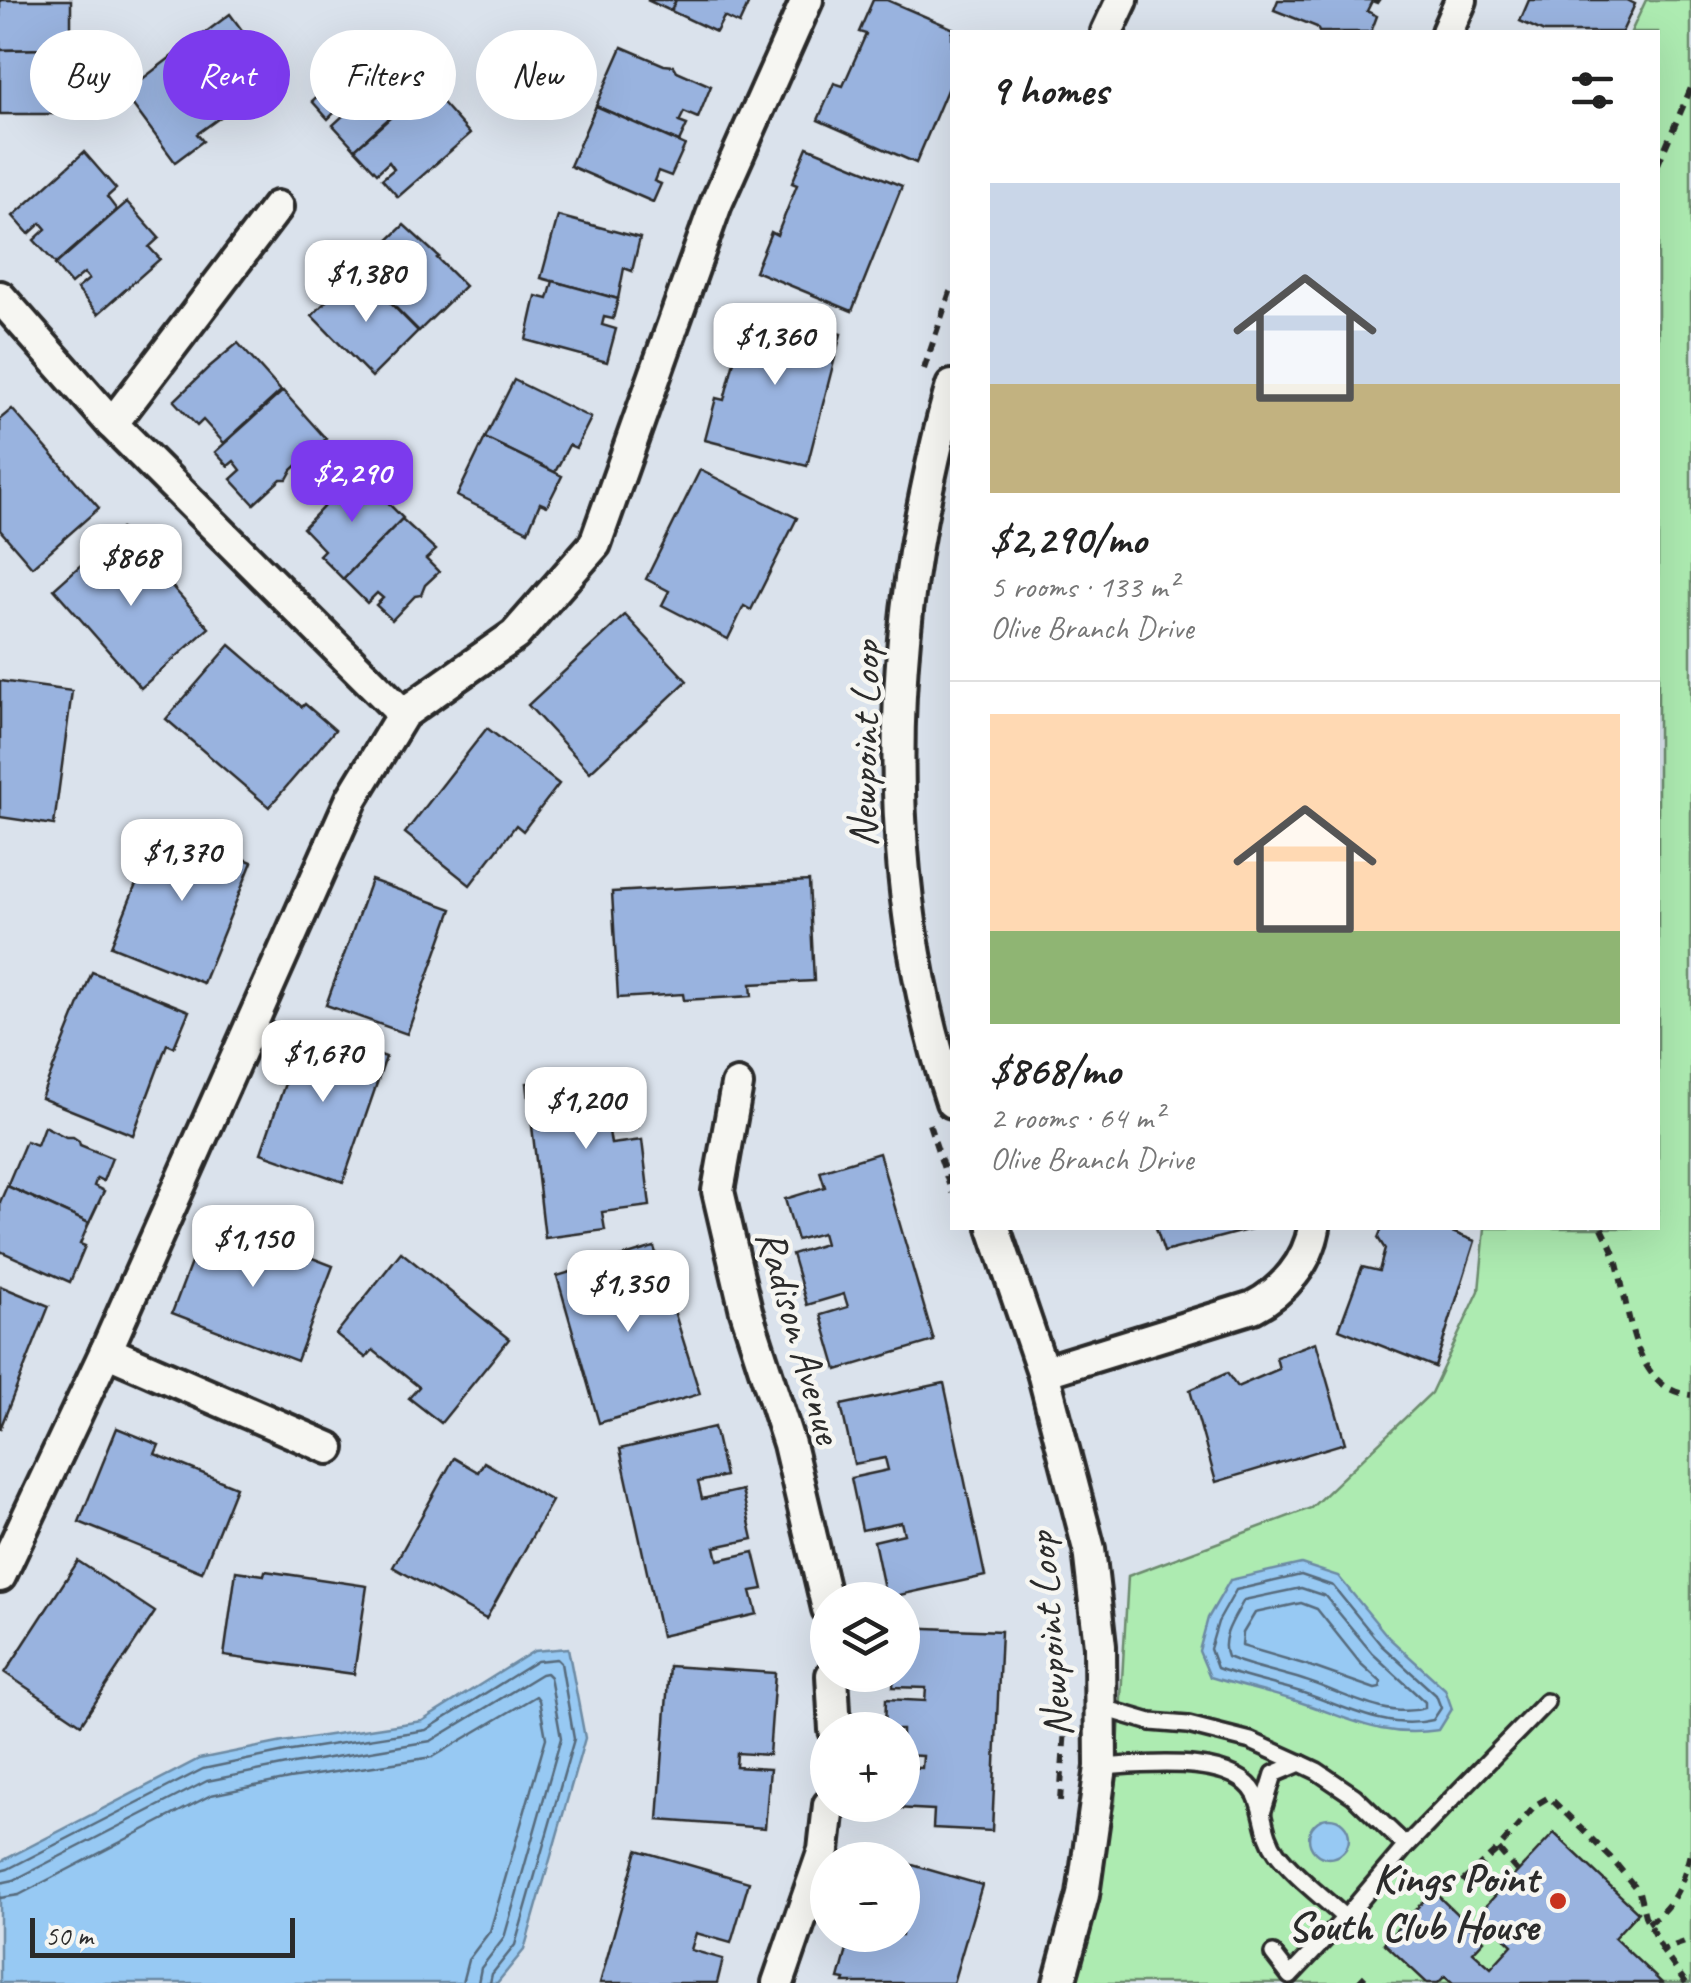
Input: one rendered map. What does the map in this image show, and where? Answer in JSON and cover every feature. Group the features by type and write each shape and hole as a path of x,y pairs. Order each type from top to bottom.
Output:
{"street":[{"path":"0,1576 106,1352 352,798 403,714 515,635 595,544 716,204 807,0"},
{"path":"1108,30 1122,0"},
{"path":"1448,30 1462,0"},
{"path":"112,424 278,207"},
{"path":"0,297 112,424 403,714"},
{"name":"Newpoint Loop","path":"950,393 938,433 913,563 900,688 900,825 916,965 950,1094"},
{"name":"Radison Avenue","path":"736,1086 718,1191 746,1310 788,1444 821,1582"},
{"name":"Newpoint Loop","path":"995,1230 1043,1372 1090,1548 1100,1646 1101,1767 1083,1895 1059,1983"},
{"path":"1043,1372 1253,1307 1270,1298 1298,1268 1313,1230"},
{"path":"106,1352 329,1448"},
{"path":"778,1983 824,1850 827,1822"}],"lane":[{"path":"1273,1954 1287,1980 1406,1846 1546,1702"},
{"path":"1100,1706 1150,1722 1188,1725 1251,1741 1317,1771 1354,1796 1406,1846"},
{"path":"1101,1767 1188,1763 1246,1782 1256,1795 1266,1835 1278,1855 1345,1918"},
{"path":"1262,1814 1274,1774 1300,1764"}],"path":[{"path":"1660,159 1691,88"},
{"path":"1603,1230 1614,1256 1640,1356 1657,1381 1691,1395"},
{"path":"1059,1814 1065,1715"},
{"path":"1462,1882 1549,1797 1612,1859 1639,1892 1648,1923 1686,1983"},
{"path":"1498,1849 1517,1872"},
{"path":"1648,1923 1676,1897 1691,1849"},
{"path":"1662,1950 1691,1940"},
{"path":"1358,1983 1370,1971"}],"green space":[{"path":"1646,0 1691,0 1691,1983 1076,1983 1115,1802 1128,1576 1311,1508 1431,1393 1479,1291 1485,1230 1660,1230 1660,30 1632,30"}],"water":[{"path":"1301,1564 1338,1576 1389,1638 1445,1689 1452,1709 1439,1730 1381,1729 1210,1677 1199,1651 1208,1618 1230,1580"},
{"path":"568,1648 585,1738 524,1950 497,1983 0,1983 0,1862 199,1759 422,1721 534,1651"},
{"path":"1329,1818 1343,1824 1349,1838 1343,1852 1329,1858 1315,1852 1309,1838 1315,1824"}],"building":[{"path":"0,0 71,0 71,30 30,30 30,49 0,50"},
{"path":"647,0 676,0 671,11"},
{"path":"676,0 750,0 739,24 724,17 716,32 671,11"},
{"path":"873,0 887,0 956,30 950,30 950,83 916,163 818,120 834,83 843,86 866,34 859,32"},
{"path":"1278,0 1379,0 1372,1 1367,11 1377,16 1372,30 1318,30 1274,10"},
{"path":"1529,0 1627,0 1635,4 1623,30 1540,30 1520,21"},
{"path":"230,14 242,30 209,30"},
{"path":"622,47 674,66 711,86 698,118 684,112 679,122 687,125 679,142 597,104"},
{"path":"30,49 30,114 0,114 0,50"},
{"path":"163,63 163,120 216,120 197,134 203,141 175,162 143,119 143,78"},
{"path":"597,106 685,145 671,176 658,171 654,181 661,184 653,202 570,166 590,120 597,120"},
{"path":"456,118 470,134 398,197 382,179 394,169 389,162 377,173 355,149 388,120"},
{"path":"338,120 387,120 355,149 333,125"},
{"path":"807,147 902,186 852,311 755,271 771,232 777,235"},
{"path":"84,152 116,189 107,197 117,210 56,264 34,240 46,229 41,223 29,234 13,216"},
{"path":"127,202 159,238 149,247 160,259 98,314 77,289 89,279 84,273 71,284 55,265"},
{"path":"558,216 640,238 632,271 624,268 618,299 541,278"},
{"path":"404,225 465,286 419,331 364,276 386,254 380,248"},
{"path":"364,276 418,331 372,377 312,316 336,291 342,297"},
{"path":"553,281 618,299 613,319 604,317 602,325 616,329 607,362 526,340 536,296 548,299"},
{"path":"742,309 841,334 807,466 705,440 716,398 724,400"},
{"path":"238,343 281,391 224,443 203,420 197,426 174,401"},
{"path":"514,380 591,418 576,448 569,445 555,472 485,438"},
{"path":"283,391 326,439 287,479 281,479 254,504 231,479 241,470 234,461 228,466 215,452"},
{"path":"12,409 99,508 32,567 0,530 0,419"},
{"path":"485,438 562,476 547,506 540,503 528,531 457,496"},
{"path":"700,470 797,518 751,610 744,606 728,639 662,605 669,591 646,579"},
{"path":"357,472 403,518 343,579 319,555 324,550 303,528"},
{"path":"402,519 436,550 426,559 439,572 425,585 421,595 415,596 392,620 376,605 383,598 377,593 367,603 343,579"},
{"path":"121,529 209,628 141,688 54,589"},
{"path":"625,615 687,681 590,772 528,705"},
{"path":"230,645 335,730 269,807 166,719"},
{"path":"0,681 72,691 54,825 0,817"},
{"path":"487,728 559,784 523,831 516,825 470,885 405,833"},
{"path":"160,825 252,862 203,983 111,946"},
{"path":"371,880 452,909 407,1034 326,1005"},
{"path":"809,881 814,981 751,984 752,996 684,1000 683,994 618,998 612,892"},
{"path":"92,972 189,1011 174,1047 167,1044 133,1135 41,1098"},
{"path":"304,1028 386,1057 343,1182 261,1153"},
{"path":"630,1071 637,1127 609,1131 611,1144 642,1140 650,1206 602,1212 605,1230 545,1238 527,1083"},
{"path":"44,1126 112,1158 103,1181 97,1178 94,1186 104,1191 89,1223 7,1186 26,1141 37,1145"},
{"path":"879,1153 934,1341 837,1370 821,1315 848,1307 844,1294 807,1305 792,1254 825,1244 822,1233 797,1240 785,1199 825,1187 820,1171"},
{"path":"7,1186 89,1223 80,1244 85,1246 70,1282 0,1251 0,1202"},
{"path":"208,1218 333,1266 297,1361 172,1313"},
{"path":"1157,1230 1247,1230 1164,1252"},
{"path":"1381,1230 1447,1230 1475,1241 1435,1367 1339,1329 1362,1267 1379,1271 1385,1249 1378,1238"},
{"path":"654,1247 700,1394 599,1423 557,1276"},
{"path":"401,1252 509,1339 441,1423 409,1398 419,1387 373,1350 366,1358 336,1334"},
{"path":"0,1286 49,1306 0,1429"},
{"path":"1316,1342 1345,1443 1216,1482 1190,1390 1227,1373 1237,1387 1279,1369 1276,1357"},
{"path":"944,1383 985,1576 920,1590 920,1582 883,1582 874,1541 904,1534 901,1522 862,1530 851,1478 888,1470 885,1458 854,1464 841,1405"},
{"path":"714,1427 725,1476 698,1482 702,1499 742,1490 753,1539 715,1547 718,1560 754,1552 763,1589 751,1591 757,1614 661,1636 620,1449"},
{"path":"117,1428 159,1445 155,1454 236,1487 202,1572 79,1522"},
{"path":"454,1458 478,1472 484,1462 552,1501 486,1619 393,1567"},
{"path":"78,1561 155,1612 81,1724 5,1673"},
{"path":"236,1571 264,1575 265,1571 367,1586 354,1674 224,1656"},
{"path":"920,1628 1001,1631 992,1831 933,1828 934,1810 920,1809 920,1712 886,1712 886,1699 925,1701 926,1688 920,1688"},
{"path":"669,1666 775,1673 769,1755 737,1753 736,1767 770,1769 765,1828 658,1820"},
{"name":"Kings Point South Club House","path":"1554,1833 1638,1912 1614,1938 1662,1983 1453,1983 1445,1976 1438,1983 1427,1983 1384,1943 1433,1891 1484,1940 1473,1952 1491,1968 1512,1945 1479,1913"},
{"path":"637,1850 749,1882 731,1943 696,1933 691,1950 723,1959 717,1983 600,1983"},
{"path":"920,1867 982,1885 953,1983 844,1983 839,1979 846,1952 920,1952"}],"place":[{"name":"Kings Point South Club House","path":"1558,1901"}]}
